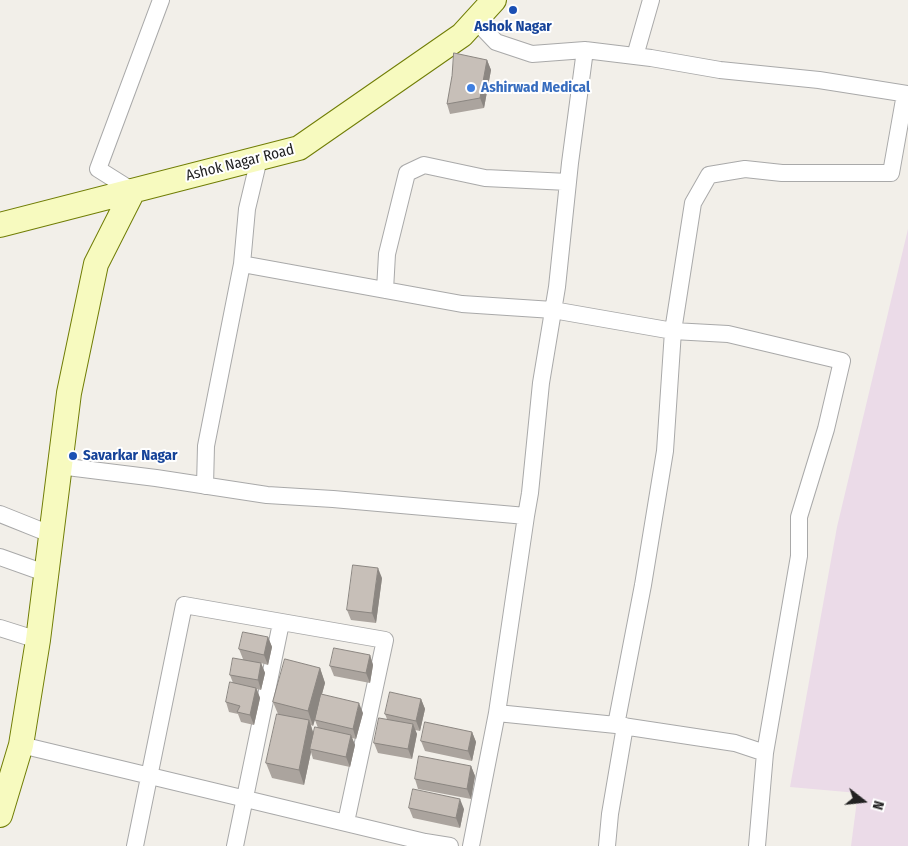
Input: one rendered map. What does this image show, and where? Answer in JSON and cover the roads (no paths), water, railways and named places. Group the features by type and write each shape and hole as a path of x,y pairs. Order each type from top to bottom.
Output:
{"street":[{"path":"0,814 21,745 38,640 69,393 96,264 133,190 98,169 161,0"},
{"name":"Ashok Nagar Road","path":"0,225 300,148 462,35 494,0"},
{"path":"635,56 651,0"},
{"path":"476,21 496,42 532,54 585,50 720,70 819,80 906,94 891,173 782,173 745,169 709,175 693,203 673,331 665,452 620,726 607,846"},
{"path":"472,846 497,713 530,493 541,383 553,310 585,50"},
{"path":"205,486 206,446 242,264 247,209 259,159"},
{"path":"385,290 387,254 407,173 424,164 485,178 568,182"},
{"path":"242,264 462,304 553,310 673,331 728,334 842,361 826,429 799,517 799,556 765,753 757,846"},
{"path":"59,466 267,495 526,516"},
{"path":"0,514 50,534"},
{"path":"0,557 46,573"},
{"path":"134,846 184,605 385,640 346,822"},
{"path":"235,846 281,623"},
{"path":"0,628 38,640"},
{"path":"497,713 620,726 735,743 765,753"},
{"path":"21,745 425,842 450,846"}],"place":[{"name":"Ashok Nagar","path":"513,10"},
{"name":"Ashirwad Medical","path":"471,88"},
{"name":"Savarkar Nagar","path":"73,456"}]}
